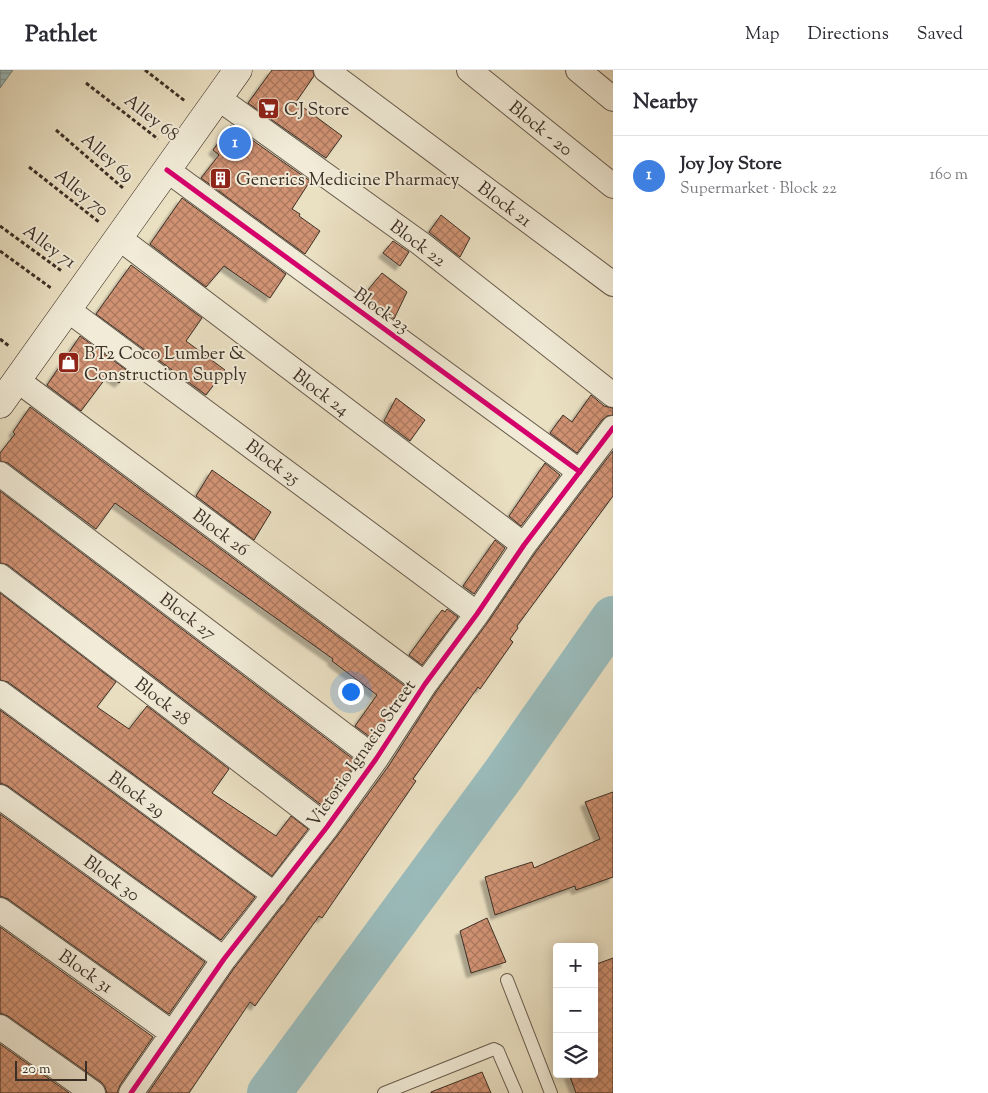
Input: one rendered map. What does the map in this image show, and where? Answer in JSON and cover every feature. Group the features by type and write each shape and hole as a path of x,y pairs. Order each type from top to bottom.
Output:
{"main road":[{"path":"0,404 238,70"}],"street":[{"name":"Block 21","path":"326,70 613,284"},
{"name":"Block - 20","path":"469,70 613,186"},
{"path":"578,70 613,98"},
{"name":"Block 22","path":"212,107 420,243 613,395"},
{"name":"Block 23","path":"173,162 580,472"},
{"name":"Block 24","path":"119,238 524,545"},
{"name":"Block 25","path":"75,300 477,614"},
{"name":"Block 26","path":"17,380 426,684"},
{"name":"Victorio Ignacio Street","path":"130,1093 224,959 327,827 376,759 426,684 524,545 613,428"},
{"name":"Block 27","path":"0,474 376,759"},
{"name":"Block 28","path":"0,576 327,827"},
{"name":"Block 29","path":"0,693 275,895"},
{"name":"Block 30","path":"0,797 224,959"},
{"name":"Block 31","path":"0,910 172,1033"},
{"path":"0,1027 93,1093"}],"lane":[{"path":"506,980 551,1093"},
{"path":"384,1093 494,1049 498,1051 516,1093"}],"path":[{"path":"145,70 212,107"},
{"path":"0,251 75,300"}],"water":[{"path":"0,70 13,70 0,88"}],"building":[{"path":"272,70 313,70 314,76 296,102 342,136 326,158 248,103"},
{"path":"231,125 310,181 292,209 320,231 305,254 201,178 219,155 213,150"},
{"path":"182,198 286,274 270,298 224,266 206,287 150,244"},
{"path":"441,215 470,238 460,257 429,232"},
{"path":"393,241 409,252 400,266 383,253"},
{"path":"131,265 202,318 186,341 225,370 206,395 96,314"},
{"path":"382,273 407,292 394,319 363,296"},
{"path":"80,336 129,372 119,383 108,375 81,411 47,385"},
{"path":"591,395 604,406 613,408 613,415 607,416 602,420 577,453 550,433 563,415 572,422"},
{"path":"396,398 425,420 410,441 384,421"},
{"path":"30,407 406,687 373,739 355,726 377,695 332,661 333,659 115,503 96,529 8,463 0,461 0,453 15,434 13,432"},
{"path":"613,451 613,496 517,626 518,628 510,639 513,642 480,689 478,687 413,779 416,781 322,918 319,916 255,1006 250,1002 189,1093 148,1093 235,967 338,835 388,767 436,692 488,622 535,553"},
{"path":"545,463 560,475 521,526 509,516"},
{"path":"212,470 271,512 254,540 196,496"},
{"path":"0,491 357,762 324,807 8,565 0,563"},
{"path":"495,540 505,548 474,594 463,586"},
{"path":"0,593 116,682 97,707 129,729 147,706 229,769 212,793 276,836 291,816 308,829 272,876 8,682 0,680"},
{"path":"447,609 458,617 422,665 409,655 442,610 445,612"},
{"path":"0,710 255,897 221,940 8,786 0,783"},
{"path":"613,792 613,877 576,890 575,886 495,915 485,877 532,862 534,868 600,839 585,802"},
{"path":"0,814 205,962 169,1014 8,899 0,896"},
{"path":"487,918 506,962 471,973 460,931"},
{"path":"0,927 153,1037 120,1085 117,1093 107,1093 101,1082 8,1016 0,1013"},
{"path":"613,958 613,1093 576,1093 570,1078 598,1078 598,964"},
{"path":"0,1044 69,1093 0,1093"},
{"path":"482,1072 491,1093 431,1093 431,1092"}],"waterway":[{"path":"269,1093 503,775 613,618"}],"cycle path":[{"path":"167,170 580,472"},
{"path":"131,1093 224,959 327,827 376,759 425,684 477,614 524,545 613,428"}],"place":[{"name":"CJ Store","path":"268,109"},
{"name":"Joy Joy Store","path":"235,143"},
{"name":"Generics Medicine Pharmacy","path":"220,179"},
{"name":"BT2 Coco Lumber & Construction Supply","path":"68,363"}]}
